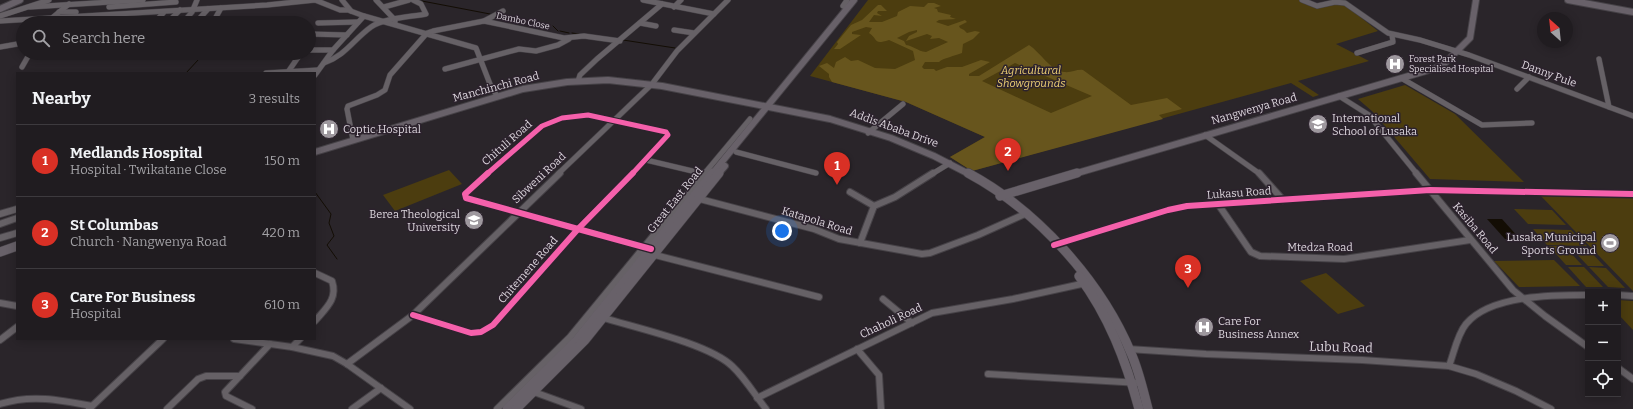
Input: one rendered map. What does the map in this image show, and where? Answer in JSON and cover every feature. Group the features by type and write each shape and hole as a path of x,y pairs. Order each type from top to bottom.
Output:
{"main road":[{"path":"2,7 20,0"},
{"name":"Great East Road","path":"507,409 576,341 650,250 736,152 854,0"},
{"name":"Great East Road","path":"695,198 707,175 771,107 860,0"},
{"name":"Nangwenya Road","path":"1005,196 1205,135 1436,68 1446,62 1457,52 1467,42 1472,34 1476,0"},
{"path":"1568,0 1595,3 1633,12"},
{"name":"Manchinchi Road","path":"316,152 497,96 543,85 578,81 608,80 652,84 771,107"},
{"name":"Manchinchi Road","path":"734,101 771,107"},
{"name":"Addis Ababa Drive","path":"771,107 843,122 869,132"},
{"name":"Addis Ababa Drive","path":"771,107 903,142 948,164 1005,196 1056,244 1088,282 1099,305 1125,349 1136,383 1148,409"},
{"name":"Addis Ababa Drive","path":"1005,196 1025,214"},
{"path":"0,252 16,246"},
{"name":"Great East Road","path":"516,409 585,340 604,318 650,250"},
{"name":"Addis Ababa Drive","path":"1136,383 1139,409"}],"street":[{"path":"7,0 2,7 0,16 48,0 55,0"},
{"path":"30,7 143,0"},
{"path":"188,16 197,0"},
{"path":"230,7 232,0"},
{"path":"265,0 267,5"},
{"path":"84,16 267,5 315,0 340,10 351,11 364,16 372,17 380,22"},
{"path":"342,0 351,11"},
{"path":"376,0 384,7 395,22 427,34 476,48 482,60 490,87 497,96"},
{"path":"384,7 409,0"},
{"path":"324,63 337,58 371,27 380,22 395,22 426,14 421,4 414,0"},
{"path":"643,0 714,14"},
{"path":"674,7 681,0"},
{"name":"Sibweni Road","path":"347,364 413,315 652,84 668,61 728,0"},
{"path":"843,6 847,0"},
{"path":"1302,0 1317,6 1338,2 1348,4 1381,30 1392,35 1393,42 1356,53"},
{"path":"109,7 177,1"},
{"path":"161,16 177,1"},
{"path":"100,15 114,2"},
{"path":"91,10 98,3"},
{"path":"54,16 69,4"},
{"path":"578,81 580,75 597,59 662,4"},
{"path":"216,16 220,8"},
{"path":"201,16 208,9"},
{"path":"174,16 180,10"},
{"path":"484,21 503,11"},
{"path":"59,12 76,12"},
{"path":"288,72 317,72 333,50 364,16"},
{"path":"0,21 16,20"},
{"name":"Dambo Close","path":"427,34 484,21 570,38 584,36 620,41"},
{"path":"318,23 358,22"},
{"path":"640,23 656,26"},
{"path":"674,30 694,33"},
{"path":"316,34 347,35"},
{"path":"353,140 346,109 348,106 377,95 385,90 390,75 427,34"},
{"name":"Danny Pule","path":"1392,35 1416,38 1529,77 1633,116"},
{"path":"444,69 519,49 536,51 558,45 570,38"},
{"path":"0,47 16,44"},
{"path":"316,50 333,50"},
{"path":"1599,59 1609,107"},
{"path":"22,67 26,60"},
{"path":"288,72 296,60"},
{"path":"1517,89 1529,77"},
{"path":"1401,78 1482,125 1532,123"},
{"name":"Kasiba Road","path":"1339,96 1369,115 1502,278 1524,300 1585,345"},
{"path":"869,132 903,104"},
{"name":"Chituli Road","path":"517,213 466,198 465,194 542,126 562,118 588,115 666,132"},
{"path":"497,409 570,337 650,250 750,119"},
{"name":"Chitemene Road","path":"413,315 472,333 481,332 493,325 578,229 646,160 667,136 666,132"},
{"path":"1205,135 1259,173 1283,200"},
{"path":"736,152 816,173"},
{"path":"646,160 707,175"},
{"path":"860,243 874,206 895,197 948,164"},
{"name":"Lukasu Road","path":"1056,244 1168,210 1187,206 1430,190 1633,194"},
{"path":"850,192 874,206"},
{"name":"Katapola Road","path":"695,198 814,228 840,240 914,254 930,253 978,235 1025,214"},
{"name":"Mtedza Road","path":"1218,204 1249,250 1260,256 1344,259 1470,240"},
{"path":"0,214 16,209"},
{"path":"517,213 819,297"},
{"path":"0,224 16,218"},
{"path":"0,238 16,233"},
{"path":"316,273 332,281 335,290 330,304 316,320"},
{"name":"Chaholi Road","path":"757,398 932,313 1013,299 1088,282"},
{"path":"1449,366 1466,324 1477,312 1497,305 1524,300 1563,295 1585,295"},
{"path":"1621,296 1633,296"},
{"path":"883,299 912,323"},
{"path":"0,303 16,306"},
{"path":"604,318 680,341 716,354 732,366 766,409"},
{"path":"0,340 16,328"},
{"path":"0,404 17,399 35,397 91,407 162,340"},
{"path":"241,340 292,347 333,356 382,388 410,409"},
{"path":"292,347 299,340"},
{"path":"252,409 226,396 226,391 270,344"},
{"path":"857,349 879,375 881,409"},
{"name":"Lubu Road","path":"1125,349 1206,354 1362,360 1449,366 1476,374 1503,385 1551,409"},
{"path":"1621,370 1633,379"},
{"path":"988,374 1136,383"},
{"path":"167,409 198,379 206,376 240,376"},
{"path":"352,409 382,388"},
{"path":"534,392 581,409"}],"green space":[{"name":"Agricultural Showgrounds","path":"868,0 1299,0 1316,8 1337,3 1345,5 1378,31 1336,44 1369,61 1298,81 1319,95 1313,97 1291,83 972,171 950,157 985,137 906,102 810,76"},
{"name":"International School of Lusaka","path":"1405,85 1455,114 1524,182 1430,179 1373,112 1358,99"},
{"path":"449,170 462,184 395,211 383,195"},
{"name":"Lusaka Municipal Sports Ground","path":"1538,193 1633,195 1633,291"},
{"path":"1514,209 1552,210 1566,225 1528,224"},
{"path":"1533,229 1571,230 1587,246 1547,245"},
{"path":"1549,246 1564,246 1582,265 1566,265"},
{"path":"1570,247 1586,247 1604,266 1588,266"},
{"path":"1554,260 1580,286 1519,287 1494,261"},
{"path":"1568,267 1584,267 1603,287 1586,287"},
{"path":"1589,267 1606,268 1625,288 1608,287"},
{"path":"1326,273 1365,306 1338,314 1300,281"},
{"path":"1621,300 1633,301 1633,330 1621,317"}],"shaded area":[{"path":"928,3 934,3 941,6 934,8 937,9 938,12 951,15 950,17 956,19 939,20 936,22 948,26 965,20 967,22 959,26 960,28 967,33 975,31 980,32 973,39 963,44 962,53 939,62 925,62 922,67 924,69 934,69 936,71 947,67 962,67 981,60 990,62 969,74 969,76 979,76 1029,45 1059,71 1069,72 1083,70 1131,105 1167,98 1182,109 1159,115 1163,119 972,171 950,157 985,137 906,102 832,82 829,74 819,66 827,63 834,68 836,62 845,57 851,61 858,60 875,68 895,69 915,60 913,51 889,40 878,42 869,33 872,28 866,27 852,32 852,34 861,35 840,49 834,49 838,44 837,42 851,25 862,20 878,5 881,5 887,11 878,11 877,13 882,16 874,15 869,22 882,22 897,16 898,12 910,6 924,7","holes":["917,30 917,32 909,36 906,41 927,34 932,36 930,39 939,38 948,42 926,52 906,45 904,41 897,38","1015,63 1092,96 1051,113 982,81"]},
{"path":"1487,219 1502,219 1520,239 1505,239"}],"waterway":[{"path":"422,1 490,14"},
{"path":"499,16 550,25"},
{"path":"553,26 558,31"},
{"path":"560,31 569,33"},
{"path":"572,33 579,34"},
{"path":"623,40 675,48"},
{"path":"187,72 198,60"},
{"path":"488,85 493,93"},
{"path":"316,193 331,214 329,223 334,236 327,245 337,259"}],"cycle path":[{"path":"413,315 471,333 481,332 493,325 578,229 646,160 668,135 666,132 588,115 562,118 542,126 469,190 465,194 466,198 517,213 651,249"},
{"path":"1054,245 1168,210 1187,206 1430,190 1633,194"}],"place":[{"name":"Forest Park Specialised Hospital","path":"1395,64"},
{"name":"International School of Lusaka","path":"1318,124"},
{"name":"Coptic Hospital","path":"329,129"},
{"name":"St Columbas","path":"1008,171"},
{"name":"Medlands Hospital","path":"837,185"},
{"name":"Berea Theological University","path":"474,220"},
{"name":"Lusaka Municipal Sports Ground","path":"1610,243"},
{"name":"Care For Business","path":"1188,288"},
{"name":"Care For Business Annex","path":"1204,327"}]}
